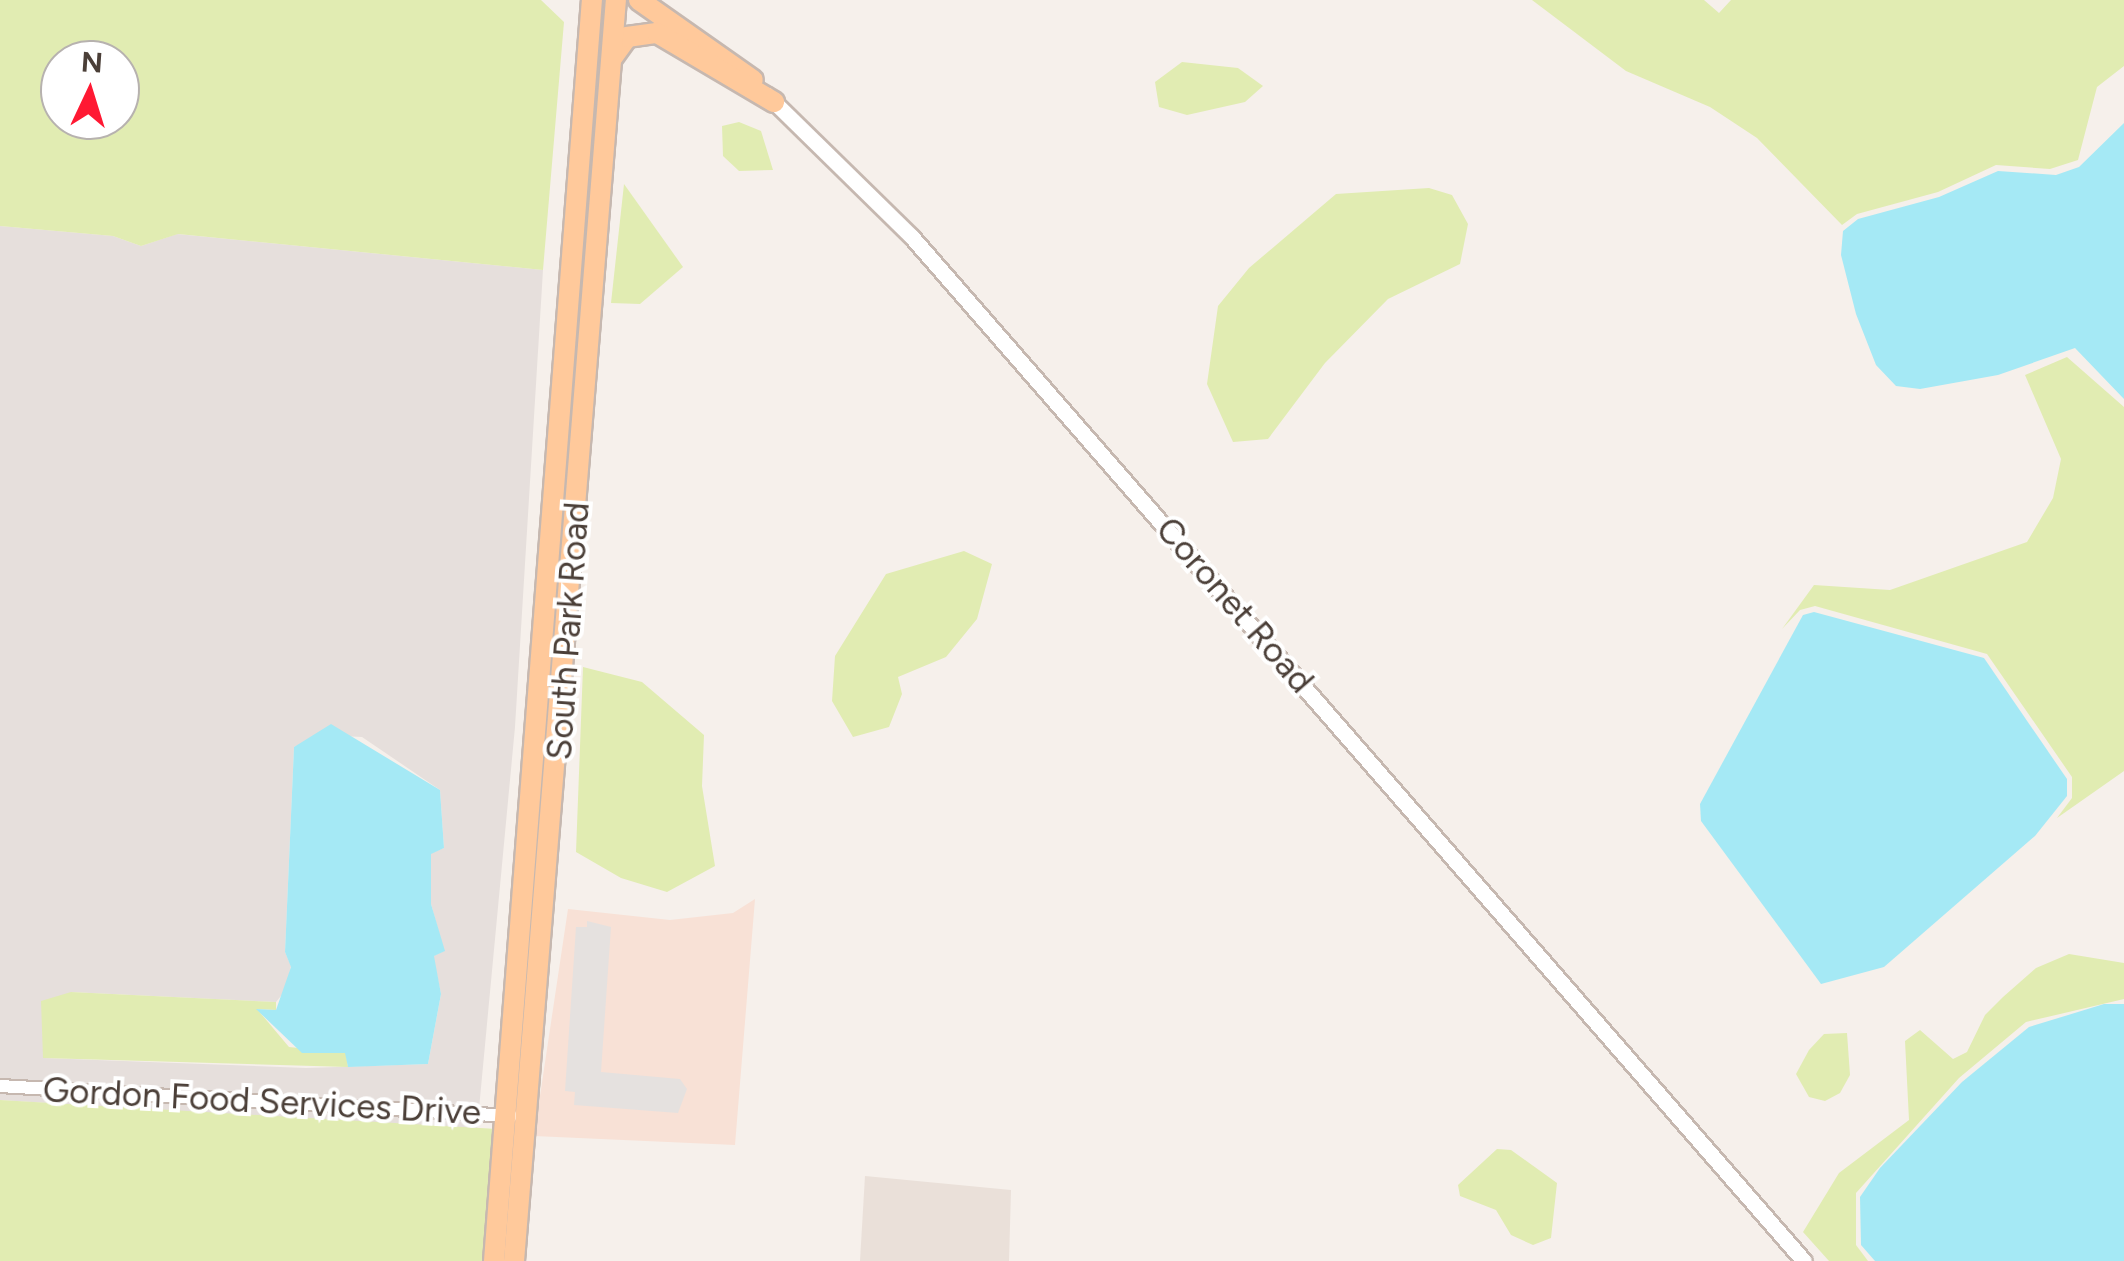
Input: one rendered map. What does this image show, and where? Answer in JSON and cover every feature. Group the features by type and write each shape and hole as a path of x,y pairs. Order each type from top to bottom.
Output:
{"main road":[{"name":"South Park Road","path":"514,1261 511,1032 595,0"},
{"path":"595,0 604,30 602,186"},
{"name":"South Park Road","path":"494,1261 514,1116 618,0"},
{"path":"639,0 742,68 771,99"},
{"path":"612,60 627,37 657,33 771,99"},
{"path":"504,1261 514,1116"}],"street":[{"path":"579,0 590,39"},
{"name":"Coronet Road","path":"618,0 771,99 888,210 1804,1261"},
{"name":"Gordon Food Services Drive","path":"0,1086 514,1116"}],"shaded area":[{"path":"0,226 113,236 141,246 177,234 543,270 515,727 477,1130 0,1100","holes":["322,735 362,737 440,790 444,848 431,853 431,904 444,951 433,956 441,994 428,1064 306,1068 44,1058 71,992 276,1002 285,991 291,966 285,952 294,747"]},
{"path":"755,899 735,1145 534,1136 568,909 670,920 733,913"},
{"path":"587,921 611,927 601,1072 680,1079 687,1089 678,1113 574,1105 575,1092 565,1091 576,927 587,927"},
{"path":"865,1176 1011,1190 1009,1261 860,1261"}],"green space":[{"path":"0,0 541,0 564,22 543,270 178,234 141,246 113,236 0,226"},
{"path":"1532,0 1704,0 1719,13 1731,0 2124,0 2124,66 2097,87 2078,160 2050,169 1996,165 1938,192 1857,214 1842,225 1757,138 1710,107 1626,71"},
{"path":"1182,62 1238,68 1263,86 1245,102 1187,115 1159,107 1155,82"},
{"path":"739,122 761,131 773,170 739,171 723,156 722,126"},
{"path":"624,184 683,267 640,304 611,303"},
{"path":"1429,188 1452,195 1468,224 1460,264 1388,299 1325,363 1268,439 1233,442 1207,384 1218,306 1249,268 1336,194"},
{"path":"2067,357 2124,407 2124,771 2057,818 2072,798 2072,777 1987,654 1815,606 1800,610 1782,629 1814,585 1890,590 2027,542 2053,498 2061,459 2025,375"},
{"path":"964,551 992,564 977,619 946,657 898,677 902,694 889,727 853,737 832,701 835,656 886,574"},
{"path":"583,667 642,682 704,735 702,786 715,866 667,892 621,878 576,852"},
{"path":"2069,954 2124,963 2124,999 2026,1022 1959,1078 1856,1193 1856,1245 1868,1261 1829,1261 1803,1232 1839,1173 1909,1120 1905,1041 1920,1030 1953,1059 1967,1052 1985,1015 2003,997 2036,968"},
{"path":"71,992 276,1002 276,1010 257,1009 289,1047 346,1053 348,1067 43,1058 41,1001"},
{"path":"1847,1033 1850,1075 1840,1093 1825,1101 1809,1097 1796,1074 1809,1050 1824,1034"},
{"path":"0,1100 497,1129 488,1261 0,1261"},
{"path":"1497,1149 1511,1150 1557,1183 1551,1238 1533,1245 1511,1235 1496,1210 1460,1196 1458,1185"}],"water":[{"path":"2124,123 2124,399 2075,348 1998,375 1920,389 1896,386 1876,365 1856,314 1841,255 1843,231 1858,219 1939,197 1998,171 2056,175 2079,167"},
{"path":"1814,612 1984,658 2067,779 2067,796 2035,836 1884,967 1821,984 1701,821 1700,804 1803,615"},
{"path":"331,724 440,790 444,848 431,854 431,904 445,951 434,956 441,994 428,1064 348,1067 345,1053 302,1053 256,1009 276,1010 291,967 285,952 294,747"},
{"path":"2104,1004 2124,1004 2124,1261 1875,1261 1861,1245 1860,1197 1880,1168 1962,1082 2029,1027"}]}
